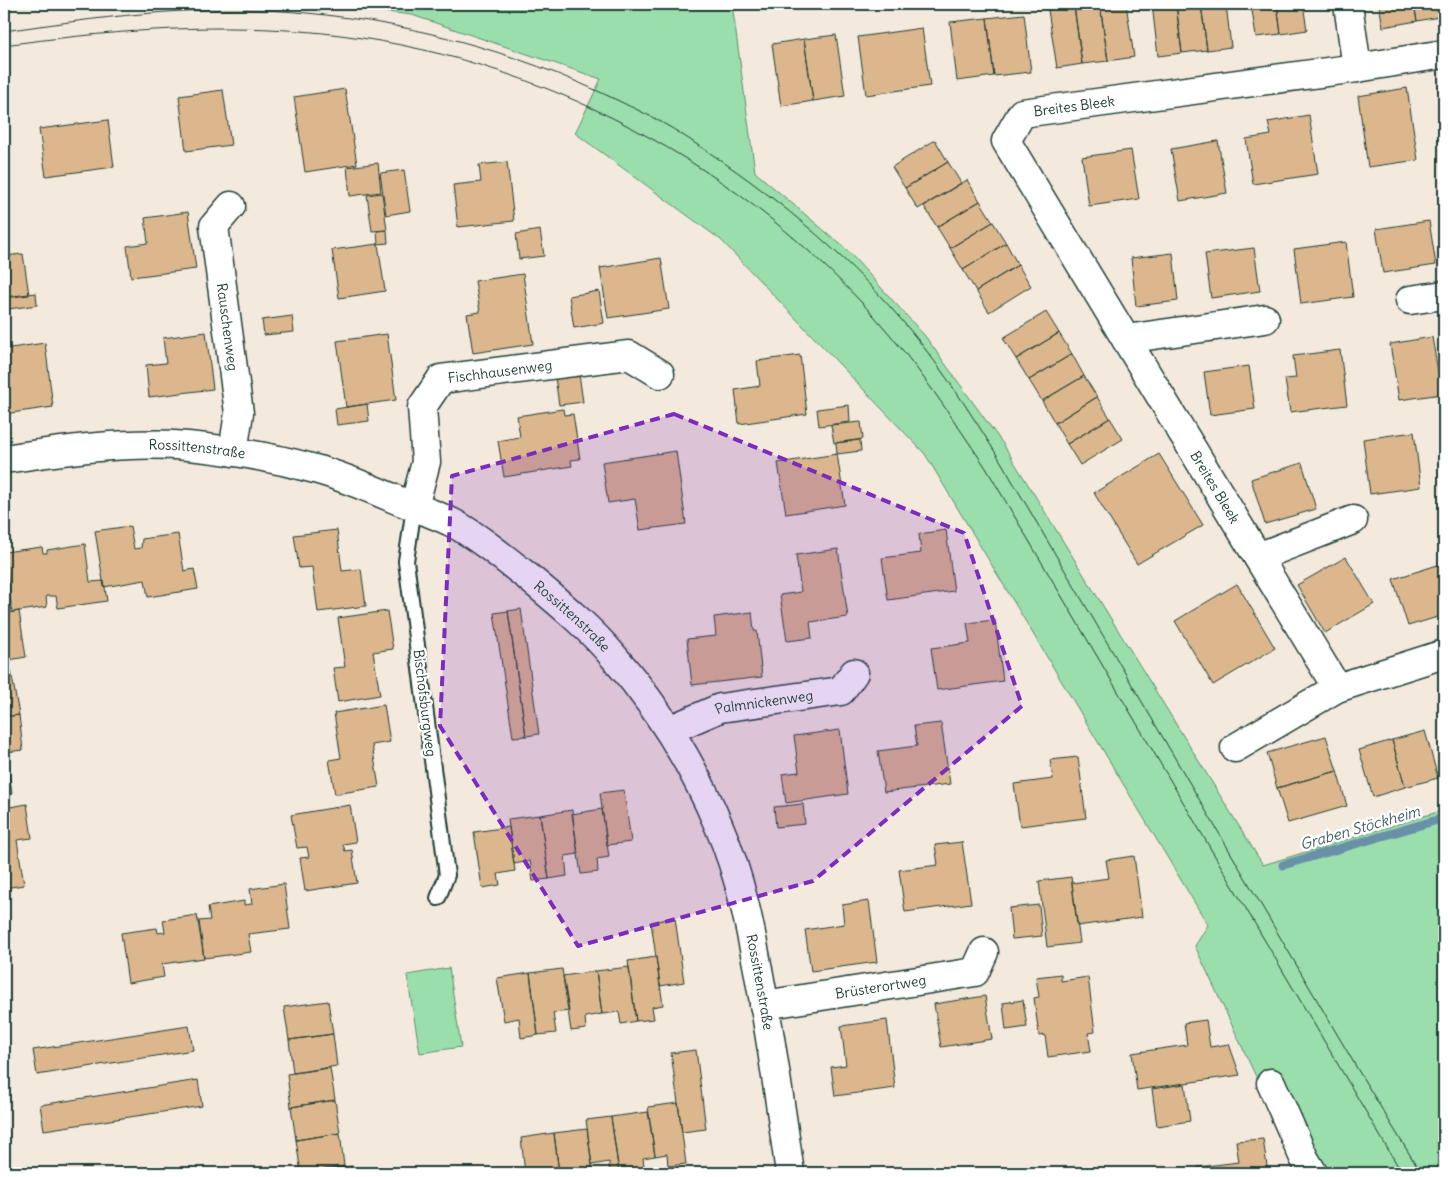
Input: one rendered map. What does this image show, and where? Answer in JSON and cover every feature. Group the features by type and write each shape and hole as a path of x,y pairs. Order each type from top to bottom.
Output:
{"street":[{"path":"1348,4 1357,68"},
{"name":"Breites Bleek","path":"1337,688 1006,142 1022,113 1357,68 1444,54"},
{"name":"Rauschenweg","path":"231,206 214,226 239,413 233,452"},
{"path":"1410,300 1444,295"},
{"path":"1126,339 1265,319"},
{"name":"Fischhausenweg","path":"414,507 426,462 422,406 441,379 629,355 660,374"},
{"name":"Rossittenstraße","path":"4,460 68,450 130,445 187,446 233,452 316,469 359,483 451,522 478,538 507,560 580,622 613,655 669,730 696,777 719,825 735,870 750,922 768,1022 790,1173"},
{"path":"1258,557 1353,520"},
{"path":"1235,748 1337,688 1444,654"},
{"name":"Palmnickenweg","path":"669,730 720,708 841,691 854,673"},
{"name":"Brüsterortweg","path":"764,1005 975,972 984,952"},
{"path":"1271,1083 1304,1158 1313,1173"}],"lane":[{"name":"Bischofsburgweg","path":"414,507 406,561 447,875 438,898"}],"highlighted area":[{"path":"674,414 964,533 1022,706 813,881 578,946 440,726 452,476"}],"green space":[{"path":"316,4 732,4 755,172 846,249 925,336 1003,444 1263,865 1444,810 1444,1173 1301,1173 1195,946 1208,925 925,454 721,240 575,133 601,79 412,15"},
{"path":"449,968 461,1047 420,1053 407,975"}],"building":[{"path":"1100,4 1108,61 1082,64 1074,6"},
{"path":"1100,4 1126,4 1134,57 1108,61"},
{"path":"1152,4 1176,4 1182,53 1158,56"},
{"path":"1176,4 1201,4 1207,50 1182,53"},
{"path":"1201,4 1226,4 1231,47 1207,50"},
{"path":"1251,4 1277,4 1281,34 1256,37"},
{"path":"1277,4 1303,4 1307,30 1281,34"},
{"path":"1379,4 1414,4 1417,21 1383,27"},
{"path":"1414,4 1444,4 1444,16 1417,21"},
{"path":"1074,6 1082,64 1057,68 1048,10"},
{"path":"1024,14 1031,72 994,76 987,18"},
{"path":"987,18 994,76 957,81 950,22"},
{"path":"922,28 930,86 866,95 858,37"},
{"path":"836,35 845,96 813,101 804,39"},
{"path":"804,39 813,101 781,106 772,44"},
{"path":"1407,88 1418,160 1368,167 1358,96"},
{"path":"345,89 357,164 305,172 294,97"},
{"path":"223,90 231,145 186,151 179,96"},
{"path":"1309,115 1318,174 1253,184 1246,139 1271,135 1268,122"},
{"path":"108,120 114,167 46,176 39,129"},
{"path":"935,140 948,162 905,188 892,167"},
{"path":"1218,141 1227,193 1180,201 1171,149"},
{"path":"1131,150 1139,199 1089,206 1082,157"},
{"path":"507,162 514,221 458,227 453,185 481,182 479,165"},
{"path":"948,162 961,183 918,209 905,188"},
{"path":"378,163 381,192 350,196 347,167"},
{"path":"404,170 410,211 386,215 380,173"},
{"path":"967,180 980,201 937,227 924,206"},
{"path":"382,193 387,230 372,231 367,195"},
{"path":"980,201 993,222 950,248 937,227"},
{"path":"188,212 196,269 131,277 127,246 148,243 145,218"},
{"path":"1429,221 1436,265 1383,273 1376,229"},
{"path":"993,222 1006,243 963,270 950,248"},
{"path":"387,230 388,243 378,244 377,231"},
{"path":"540,230 544,256 519,259 516,234"},
{"path":"1346,242 1353,297 1301,304 1294,249"},
{"path":"1006,243 1018,265 976,291 963,270"},
{"path":"378,244 385,291 339,298 332,250"},
{"path":"1254,248 1260,291 1211,298 1205,254"},
{"path":"1173,253 1178,301 1136,306 1131,258"},
{"path":"23,254 29,295 4,298 4,256"},
{"path":"661,258 669,309 608,318 600,268"},
{"path":"1018,265 1031,286 989,312 976,291"},
{"path":"523,274 533,344 473,353 467,314 480,312 475,281"},
{"path":"599,291 604,323 574,328 569,296"},
{"path":"36,293 37,305 8,309 6,297"},
{"path":"1046,312 1059,333 1016,359 1003,338"},
{"path":"292,316 294,332 264,335 262,320"},
{"path":"206,332 213,389 149,397 146,365 166,363 163,338"},
{"path":"1059,333 1072,354 1029,380 1016,359"},
{"path":"387,334 396,400 346,407 337,341"},
{"path":"1432,337 1442,394 1399,400 1390,344"},
{"path":"45,343 53,407 4,414 4,349"},
{"path":"1340,350 1347,405 1290,412 1285,379 1296,378 1293,356"},
{"path":"1072,354 1084,376 1042,401 1029,380"},
{"path":"800,355 807,414 739,424 735,390 760,386 757,361"},
{"path":"1249,366 1255,409 1210,415 1204,372"},
{"path":"579,374 583,402 559,405 555,377"},
{"path":"1084,376 1097,397 1055,423 1042,401"},
{"path":"1097,397 1110,418 1067,444 1055,423"},
{"path":"367,404 369,421 337,425 335,409"},
{"path":"849,405 850,422 819,426 817,409"},
{"path":"563,409 564,415 573,414 580,459 571,460 572,466 504,477 498,441 520,437 517,416"},
{"path":"1110,418 1123,439 1080,465 1067,444"},
{"path":"861,422 863,439 834,443 831,425"},
{"path":"1414,432 1421,487 1370,494 1363,439"},
{"path":"860,440 861,451 837,454 836,443"},
{"path":"676,451 686,524 640,530 635,499 608,503 602,462"},
{"path":"837,454 845,505 786,514 778,463"},
{"path":"1159,454 1203,525 1137,564 1094,493"},
{"path":"1302,463 1316,509 1265,524 1251,479"},
{"path":"130,526 134,549 141,548 142,539 178,534 184,571 194,569 198,589 148,597 145,580 104,587 95,531"},
{"path":"337,530 342,571 361,569 366,606 318,612 312,567 299,568 294,535"},
{"path":"946,530 954,591 888,600 882,558 921,553 919,534"},
{"path":"85,544 90,582 104,581 107,601 58,608 56,596 46,596 47,607 12,612 4,552 42,547 43,553 47,553 47,550"},
{"path":"838,549 848,617 810,622 812,638 787,641 780,595 801,592 796,555"},
{"path":"1346,557 1374,604 1325,633 1297,585"},
{"path":"1444,563 1444,615 1408,626 1393,579"},
{"path":"1237,584 1275,648 1213,685 1175,621"},
{"path":"521,609 539,734 526,736 508,611"},
{"path":"19,611 26,657 9,660 19,715 4,717 4,614"},
{"path":"387,611 393,649 373,652 380,695 338,702 333,668 345,667 338,618"},
{"path":"508,611 526,736 513,737 494,613"},
{"path":"752,612 754,631 757,631 762,677 692,685 687,639 716,636 714,617"},
{"path":"995,620 1003,681 937,690 931,648 970,643 967,623"},
{"path":"384,705 390,742 372,745 379,787 335,794 329,760 341,758 334,713"},
{"path":"19,715 23,750 6,752 12,794 4,796 4,717"},
{"path":"941,723 950,784 884,792 878,751 917,746 914,726"},
{"path":"840,730 848,794 786,803 782,774 799,772 794,736"},
{"path":"1425,731 1438,778 1405,787 1392,740"},
{"path":"1326,736 1337,771 1277,788 1267,753"},
{"path":"1392,740 1405,787 1373,797 1359,750"},
{"path":"1078,757 1086,818 1020,826 1014,784 1053,779 1050,760"},
{"path":"1337,771 1347,806 1288,823 1277,788"},
{"path":"624,790 631,842 607,845 600,793"},
{"path":"27,804 32,838 17,840 24,885 4,888 4,808"},
{"path":"803,804 805,824 776,827 774,807"},
{"path":"350,805 356,842 343,844 345,851 352,850 357,883 305,891 300,858 309,857 307,847 297,848 291,815"},
{"path":"602,809 609,857 597,859 598,872 581,874 572,814"},
{"path":"572,810 578,854 565,856 567,876 549,879 540,815"},
{"path":"540,815 549,879 533,881 530,861 514,864 508,819"},
{"path":"509,827 515,871 498,874 500,885 482,888 474,832"},
{"path":"962,842 971,903 905,912 899,870 938,865 935,845"},
{"path":"1134,856 1142,917 1077,926 1072,883 1109,878 1106,860"},
{"path":"1071,877 1080,943 1047,947 1039,881"},
{"path":"284,884 290,929 248,934 251,952 204,958 199,921 210,920 208,907 244,901 244,905 252,904 250,889"},
{"path":"869,901 877,962 811,971 805,930 844,924 842,905"},
{"path":"1039,905 1042,936 1012,939 1009,908"},
{"path":"197,915 204,958 162,964 164,977 128,983 121,933 157,928 158,933 165,932 163,920"},
{"path":"675,918 684,982 660,986 651,922"},
{"path":"656,957 663,1005 652,1007 654,1019 636,1021 628,961"},
{"path":"629,967 636,1021 621,1024 619,1012 602,1014 596,971"},
{"path":"562,969 569,1011 553,1013 556,1033 538,1035 530,973"},
{"path":"596,971 602,1014 585,1017 586,1029 571,1031 563,976"},
{"path":"530,973 538,1035 521,1038 519,1018 504,1021 497,978"},
{"path":"1061,974 1061,981 1088,977 1095,1032 1088,1033 1091,1051 1048,1057 1045,1035 1039,1036 1034,998 1039,997 1036,977"},
{"path":"985,996 992,1039 941,1047 934,1004"},
{"path":"1023,1000 1027,1027 1006,1030 1003,1003"},
{"path":"328,1001 333,1034 289,1040 284,1007"},
{"path":"887,1020 895,1088 835,1096 831,1067 846,1065 841,1026"},
{"path":"1206,1020 1210,1047 1229,1044 1240,1075 1137,1090 1132,1053 1187,1045 1184,1023"},
{"path":"189,1026 193,1050 37,1075 33,1050"},
{"path":"333,1034 337,1066 293,1073 289,1040"},
{"path":"696,1050 706,1129 682,1132 671,1053"},
{"path":"330,1068 335,1100 291,1107 287,1074"},
{"path":"198,1080 202,1106 44,1130 40,1105"},
{"path":"1185,1084 1190,1121 1157,1126 1152,1089"},
{"path":"335,1100 340,1133 296,1140 291,1107"},
{"path":"678,1103 686,1164 668,1166 667,1154 655,1156 648,1107"},
{"path":"648,1112 655,1156 643,1158 645,1173 619,1173 611,1117"},
{"path":"611,1117 619,1173 610,1173 609,1162 592,1165 586,1120"},
{"path":"587,1129 593,1173 559,1173 554,1133"},
{"path":"340,1133 344,1166 301,1173 296,1140"},
{"path":"554,1133 559,1173 525,1173 521,1138"},
{"path":"1263,1139 1268,1173 1198,1173 1198,1167 1239,1162 1236,1141"},
{"path":"352,1166 353,1173 308,1173 308,1172"},
{"path":"1160,1168 1161,1173 1128,1173 1128,1172"}],"waterway":[{"name":"Graben Stöckheim","path":"1283,865 1444,818"}],"tram line":[{"path":"4,31 143,14 213,10 283,11 326,15 370,21 413,30 497,52 579,83 640,111 674,129 710,153 791,213 841,257 888,305 946,377 968,410 1000,460 1361,1075 1421,1173"},
{"path":"4,45 78,36 189,28 301,31 383,41 462,60 540,86 615,119 686,159 754,206 816,258 874,316 919,371 986,468 1402,1173"}]}
